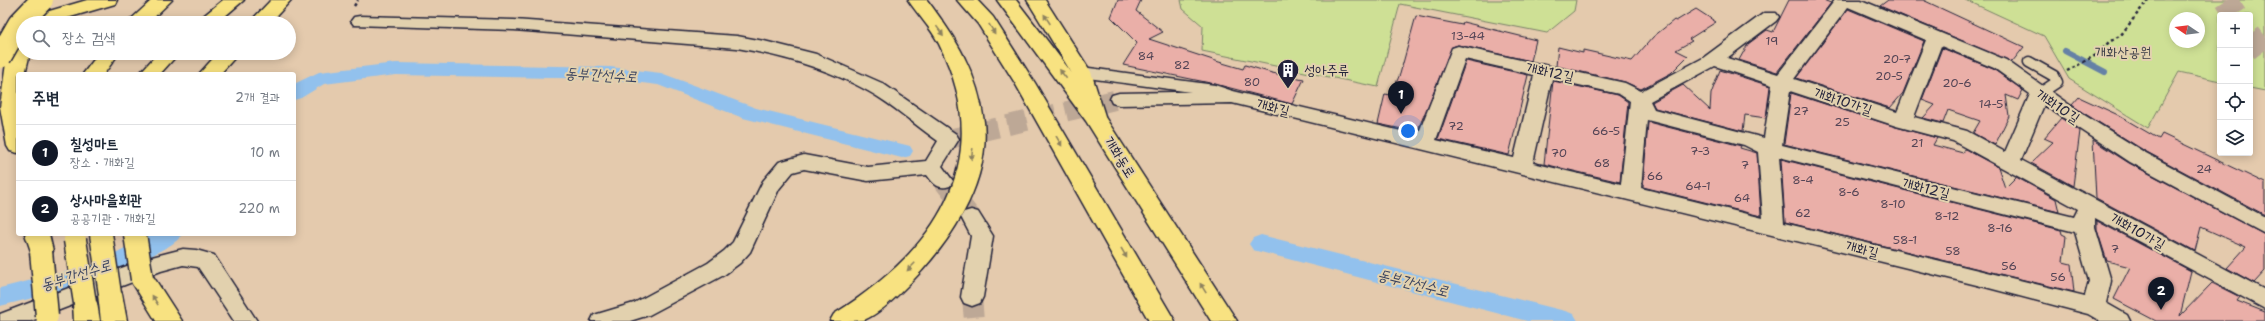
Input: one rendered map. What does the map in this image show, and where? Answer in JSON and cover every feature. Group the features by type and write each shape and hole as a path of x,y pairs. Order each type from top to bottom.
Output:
{"main road":[{"path":"26,16 42,0"},
{"path":"38,16 47,0"},
{"path":"53,16 108,0"},
{"path":"145,16 163,0"},
{"path":"214,16 235,0"},
{"path":"266,16 282,0"},
{"path":"843,321 885,293 924,253 948,217 964,186 972,157 974,131 966,89 949,44 917,0"},
{"path":"966,0 986,21 1026,83 1162,321"},
{"name":"개화동로","path":"1006,0 1094,116 1224,321"},
{"path":"1036,0 1081,72 1094,116"},
{"path":"0,32 16,27"},
{"path":"16,36 13,55 10,111 16,137"},
{"path":"95,72 104,60"},
{"path":"151,72 162,60"},
{"path":"211,72 222,60"},
{"path":"101,236 114,321"},
{"path":"135,236 142,279 169,321"},
{"path":"74,237 86,312"},
{"path":"39,243 47,318"}],"street":[{"name":"개화10길","path":"1845,0 1936,36 2000,64 2039,94 2137,157 2265,226"},
{"path":"1774,227 1768,148 1772,148 1782,82 1845,0"},
{"path":"1630,192 1640,99 1712,60 1770,17"},
{"path":"360,21 514,25 737,42 764,46 810,58 875,87 949,139 938,174 868,174 804,162 786,168 770,186 742,246 732,257 716,269 641,309 602,321"},
{"path":"1903,121 1936,36"},
{"name":"개화12길","path":"1424,145 1458,52 1625,89 1640,99 1646,113 1750,140 1768,148 2084,227"},
{"path":"1712,60 1782,82"},
{"path":"1522,168 1544,71"},
{"name":"개화10가길","path":"1782,82 1903,121 1960,136 2011,161 2265,300"},
{"path":"2011,161 2039,94"},
{"name":"개화길","path":"1119,99 1232,97 1424,145 1630,192 1774,227 2094,307 2119,321"},
{"path":"2086,202 2084,227 2100,281 2094,307"},
{"path":"971,216 982,236 972,297"},
{"path":"7,321 156,264 183,257 196,258 206,261 246,321"}],"lane":[{"path":"2029,62 2054,76 2057,82 2039,94"},
{"path":"1081,72 1214,90 1232,97"}],"path":[{"path":"2066,72 2098,54 2109,42 2121,35 2147,1 2150,0"}],"green space":[{"path":"1181,0 1576,0 1574,11 1547,33 1400,4 1378,87 1202,51 1203,26 1183,9"},
{"name":"개화산공원","path":"1966,0 2265,0 2265,91 2253,89 2253,12 2217,12 2217,80 2179,72 2148,128 2069,79 2044,36"}],"building":[{"path":"1118,0 1141,0 1136,11 1163,32 1149,39 1243,69 1245,65 1272,73 1304,79 1292,104 1215,84 1123,65 1137,43 1111,17"},
{"path":"1789,0 1823,0 1831,3 1777,72 1739,60 1748,44 1767,30 1773,32"},
{"path":"1888,0 1923,0 2024,47 2012,62 1880,6"},
{"path":"1696,9 1716,22 1689,39 1692,41 1676,50 1688,56 1671,73 1641,89 1625,82 1556,66 1558,47 1583,53 1583,50 1632,61 1653,37 1674,20 1676,21"},
{"path":"1848,9 1924,41 1903,93 1890,108 1796,78"},
{"path":"1416,16 1462,25 1463,22 1536,40 1531,61 1458,45 1452,47 1417,132 1378,124 1385,94 1391,95 1400,74"},
{"path":"1942,48 1993,69 2023,90 2018,100 2006,95 2009,116 1995,145 1973,133 1980,121 1948,110 1943,123 1923,118 1935,105 1922,100"},
{"path":"1466,61 1528,75 1509,155 1438,139"},
{"path":"1720,70 1770,86 1766,118 1745,115 1743,131 1655,108 1652,102 1683,85 1710,110 1711,94"},
{"path":"1553,81 1618,95 1628,102 1620,182 1544,164"},
{"path":"1791,93 1896,127 1937,138 1933,145 1963,153 1965,149 1998,167 2005,188 2016,177 2056,199 2059,212 1784,144"},
{"path":"2079,97 2116,114 2159,139 2162,134 2265,183 2265,215 2145,151 2082,112 2072,105"},
{"path":"2061,118 2080,131 2073,186 2031,163 2053,142 2044,138"},
{"path":"1648,122 1741,146 1740,148 1757,153 1761,216 1643,187"},
{"path":"2093,140 2129,163 2265,235 2265,271 2254,283 2227,268 2246,247 2201,227 2195,251 2096,198"},
{"path":"1781,159 2061,230 2062,234 2066,236 2063,262 2071,264 2074,292 1785,222"},
{"path":"2097,221 2191,271 2180,316 2212,283 2240,297 2237,301 2265,312 2265,321 2156,321 2114,299 2130,267 2107,261 2097,230"}],"waterway":[{"path":"2065,51 2105,72"},
{"name":"동부간선수로","path":"296,92 319,78 396,69 610,73 661,79 750,113 902,151"},
{"name":"동부간선수로","path":"0,297 98,272 138,253 167,236"},
{"name":"동부간선수로","path":"1261,244 1565,321"}],"tunnel":[{"path":"2226,0 2234,12"},
{"path":"2253,38 2265,54"},
{"path":"949,139 1119,99"},
{"path":"943,181 971,217"},
{"path":"972,297 974,321"}],"place":[{"name":"성아주류","path":"1288,90"},
{"name":"칠성마트","path":"1401,114"},
{"name":"상사마을회관","path":"2161,310"}]}
